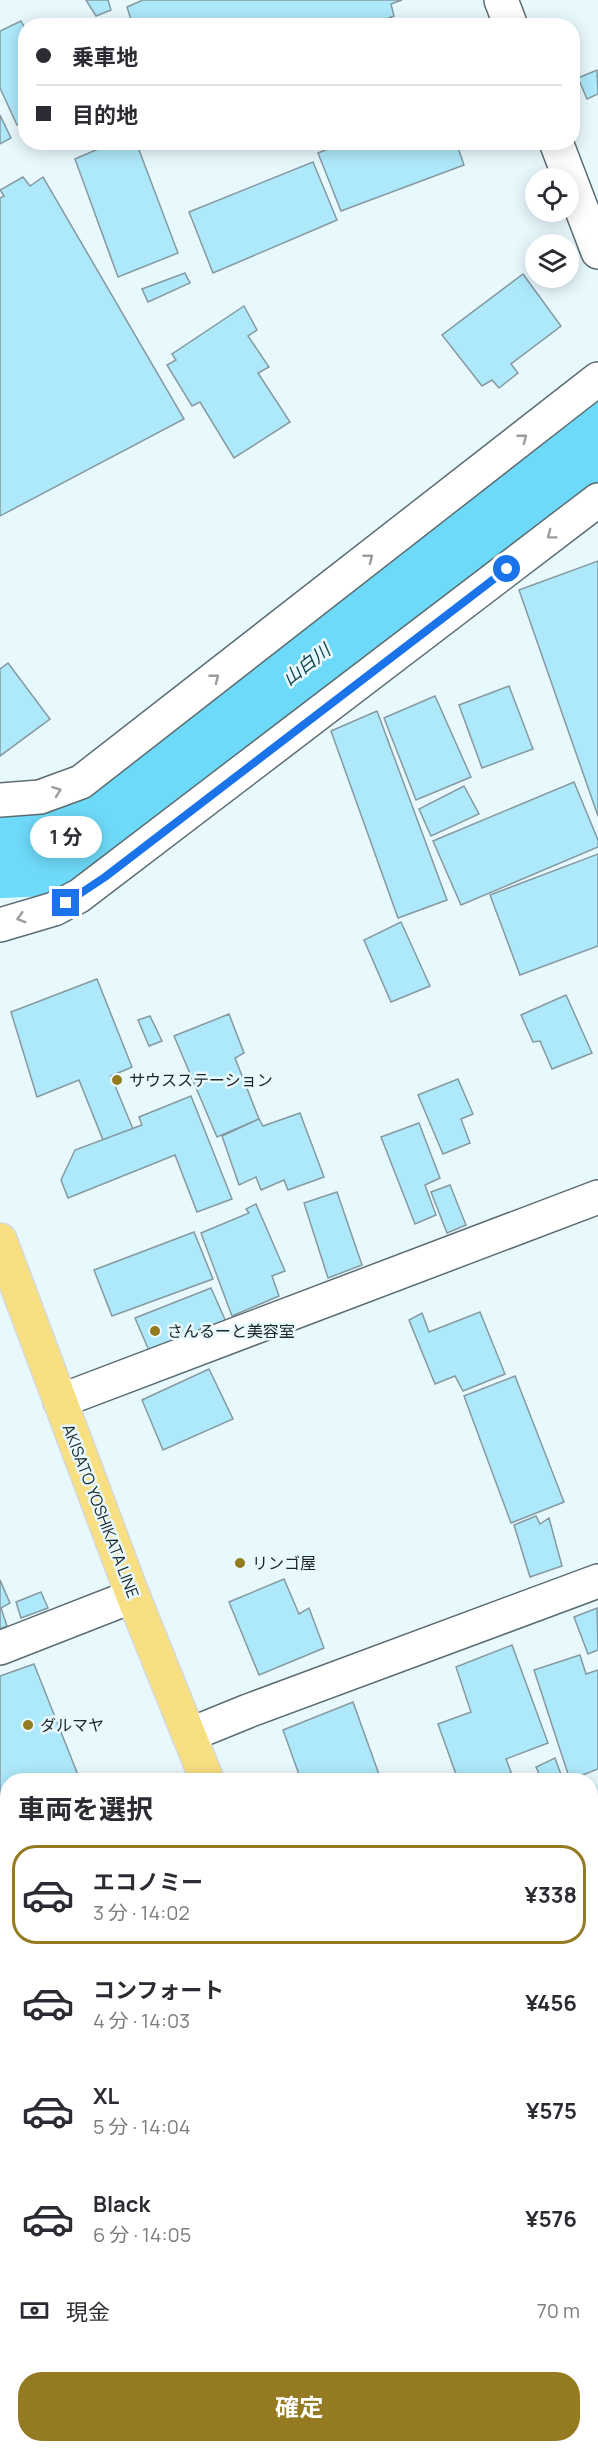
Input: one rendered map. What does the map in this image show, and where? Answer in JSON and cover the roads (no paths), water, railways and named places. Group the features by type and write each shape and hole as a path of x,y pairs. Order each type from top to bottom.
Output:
{"main road":[{"name":"AKISATO YOSHIKATA LINE","path":"0,1240 133,1596 204,1773"}],"street":[{"path":"501,0 508,18"},
{"path":"559,150 598,252"},
{"path":"0,800 40,797 81,782 598,379"},
{"path":"0,925 54,909 79,896 598,500"},
{"path":"60,1401 598,1197"},
{"path":"189,1735 259,1706 598,1581"},
{"path":"0,1648 133,1596"}],"waterway":[{"name":"山白川","path":"0,853 68,850 598,435"}],"place":[{"name":"サウスステーション","path":"117,1080"},
{"name":"さんるーと美容室","path":"155,1331"},
{"name":"リンゴ屋","path":"240,1563"},
{"name":"ダルマヤ","path":"28,1725"}]}
